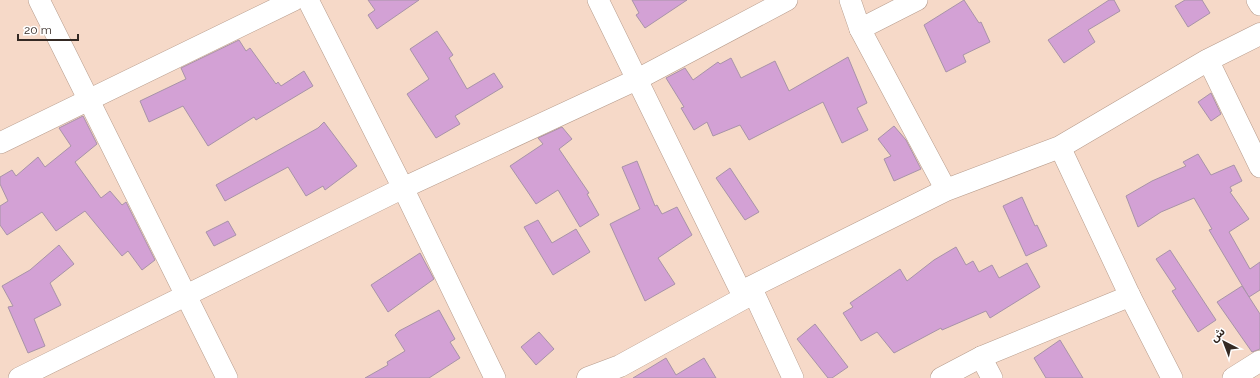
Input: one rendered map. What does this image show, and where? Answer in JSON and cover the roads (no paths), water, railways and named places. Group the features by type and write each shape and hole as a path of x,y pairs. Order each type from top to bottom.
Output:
{"street":[{"path":"39,0 227,378"},
{"path":"0,143 294,0"},
{"path":"308,0 403,188 495,378"},
{"path":"598,0 747,292 793,378"},
{"path":"19,378 403,188 638,79 787,0"},
{"path":"850,0 860,28 946,190"},
{"path":"860,28 917,0"},
{"path":"1257,0 1260,5"},
{"path":"588,378 622,372 747,292 946,190 1060,147 1208,60 1260,34"},
{"path":"1208,60 1260,166"},
{"path":"1060,147 1130,296 1172,378"},
{"path":"941,378 982,357 1130,296"},
{"path":"982,357 992,378"},
{"path":"1233,378 1260,362"}]}
